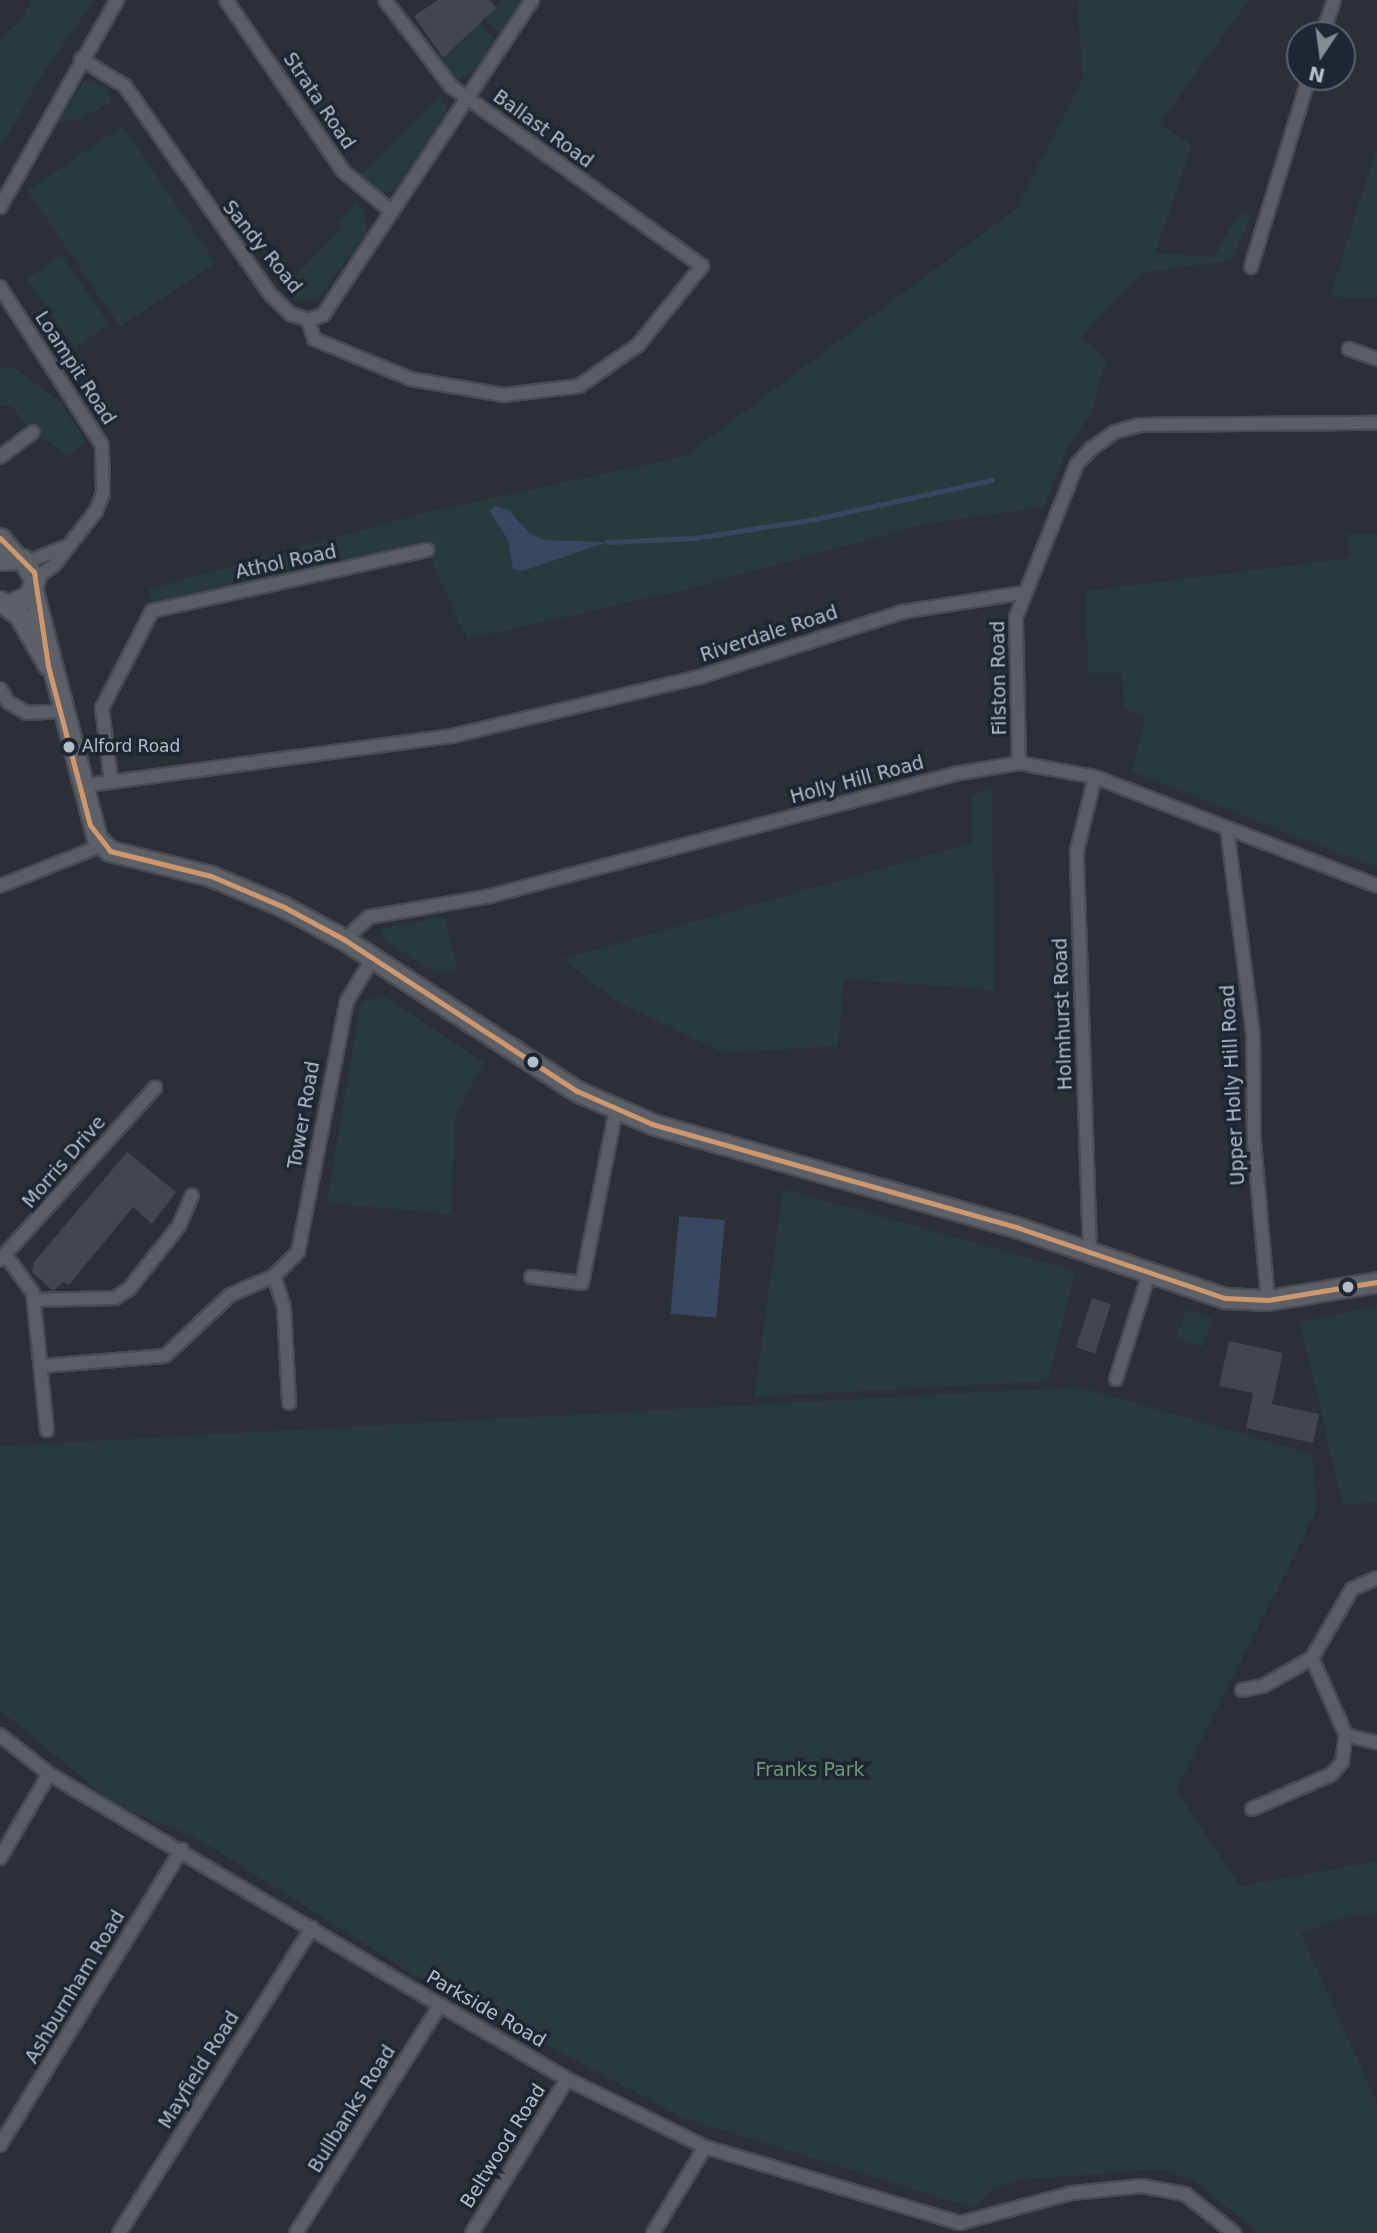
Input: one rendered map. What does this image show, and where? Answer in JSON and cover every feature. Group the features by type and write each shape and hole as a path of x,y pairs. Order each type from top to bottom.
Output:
{"main road":[{"path":"0,538 22,570 46,635 48,666 90,825 103,845 211,876 345,940 538,1068 617,1110 755,1156 1090,1252 1225,1298 1268,1300 1377,1282"},
{"path":"22,570 25,600 4,603 48,666"}],"street":[{"path":"0,207 81,59 117,0"},
{"name":"Strata Road","path":"226,0 343,171 392,212"},
{"name":"Ballast Road","path":"385,0 429,64 467,97 702,266"},
{"path":"308,320 323,315 532,0"},
{"path":"1327,21 1334,0"},
{"name":"Sandy Road","path":"81,59 125,86 263,285 291,314 308,320 314,339 411,379 504,395 579,386 638,345 702,266"},
{"path":"1251,267 1305,91"},
{"name":"Loampit Road","path":"0,287 102,446 103,493 96,511 65,547 54,565 22,570"},
{"path":"1349,349 1377,359"},
{"path":"1022,593 1077,464 1115,432 1139,425 1377,423"},
{"path":"0,457 33,432"},
{"name":"Loampit Road","path":"22,570 65,547"},
{"name":"Athol Road","path":"111,781 102,708 152,611 428,550"},
{"name":"Filston Road","path":"1019,763 1016,617 1022,593"},
{"name":"Riverdale Road","path":"81,786 452,736 703,676 902,612 1022,593"},
{"path":"0,689 27,713 60,711"},
{"name":"Holly Hill Road","path":"345,940 369,917 490,896 954,774 1019,763 1095,777 1377,886"},
{"name":"Holmhurst Road","path":"1090,1252 1077,850 1095,777"},
{"name":"Upper Holly Hill Road","path":"1227,828 1253,1035 1254,1141 1268,1300"},
{"path":"0,886 103,845"},
{"name":"Tower Road","path":"41,1366 165,1356 230,1295 274,1276 298,1252 347,1001 373,958"},
{"name":"Morris Drive","path":"3,1258 155,1088"},
{"path":"531,1277 582,1283 606,1149 617,1110"},
{"path":"34,1300 115,1298 129,1289 179,1226 192,1196"},
{"path":"3,1258 34,1300 47,1430"},
{"path":"1116,1379 1149,1273"},
{"path":"274,1276 284,1306 289,1403"},
{"path":"1242,1690 1263,1686 1312,1658 1352,1589 1377,1578"},
{"path":"1252,1810 1332,1774 1347,1749 1346,1735 1314,1673 1312,1658"},
{"name":"Parkside Road","path":"0,1735 49,1774 182,1849 440,2005 567,2079 705,2147 960,2223 993,2217 1072,2193 1142,2186 1185,2194 1234,2233"},
{"path":"1346,1735 1377,1742"},
{"path":"0,1858 49,1774"},
{"name":"Ashburnham Road","path":"0,2145 182,1849"},
{"name":"Mayfield Road","path":"119,2233 312,1928"},
{"name":"Bullbanks Road","path":"296,2233 440,2005"},
{"name":"Beltwood Road","path":"472,2233 567,2079"},
{"path":"653,2233 705,2147"}],"green space":[{"path":"32,0 94,0 41,77 0,149 0,38 23,18"},
{"path":"500,0 522,0 501,35 485,18"},
{"path":"1077,0 1249,0 1159,124 1192,145 1155,253 1214,257 1240,211 1251,216 1232,260 1141,273 1081,337 1107,359 1091,413 1067,449 1044,507 925,524 684,590 467,639 427,550 152,611 149,589 424,513 685,456 1017,208 1083,78"},
{"path":"480,23 497,41 477,71 458,78 440,61"},
{"path":"84,80 108,88 111,102 80,119 59,122"},
{"path":"441,94 447,112 394,191 384,194 360,176"},
{"path":"123,126 215,263 120,327 28,190"},
{"path":"1377,146 1377,298 1330,297"},
{"path":"356,203 365,211 366,234 318,299 294,301 283,289 334,237 341,226 337,222"},
{"path":"61,255 109,324 75,348 27,279"},
{"path":"0,367 15,368 60,402 86,442 67,455 30,429 11,406 0,405"},
{"path":"1347,534 1377,534 1377,868 1132,772 1145,717 1124,709 1122,673 1088,673 1086,591 1349,558"},
{"path":"992,788 994,990 844,979 838,1046 724,1053 616,1001 563,959 972,843 971,796"},
{"path":"444,917 458,970 437,974 384,939 382,930"},
{"path":"383,996 484,1062 455,1117 451,1214 327,1203 361,1002"},
{"path":"783,1189 1076,1271 1048,1381 754,1397"},
{"path":"1377,1306 1377,1502 1343,1505 1300,1322"},
{"path":"1187,1309 1213,1319 1202,1347 1176,1337"},
{"name":"Franks Park","path":"1079,1387 1312,1454 1317,1509 1176,1790 1240,1886 1377,1861 1377,1915 1343,1917 1301,1934 1377,2103 1377,2233 1259,2233 1196,2182 1162,2169 1018,2180 988,2192 974,2208 684,2118 411,1973 197,1838 117,1806 0,1710 0,1446"}],"water":[{"path":"495,506 509,510 530,534 545,540 607,542 523,571 513,569 508,540 490,511"},
{"path":"679,1216 725,1220 716,1318 670,1314"}],"building":[{"path":"438,0 490,0 496,8 443,58 414,16"},
{"path":"127,1152 176,1192 152,1224 133,1207 69,1285 63,1282 53,1291 32,1272 34,1262"},
{"path":"1092,1298 1111,1304 1095,1354 1076,1347"},
{"path":"1229,1341 1283,1353 1272,1404 1319,1414 1313,1443 1246,1428 1253,1393 1219,1386"}],"waterway":[{"path":"607,542 695,538 815,519 992,480"}],"transit line":[{"path":"0,538 34,572 48,666 90,825 110,851 211,876 284,907 345,940 577,1091 652,1124 1019,1228 1225,1298 1268,1300 1377,1282"}],"place":[{"name":"Alford Road","path":"69,747"}]}
